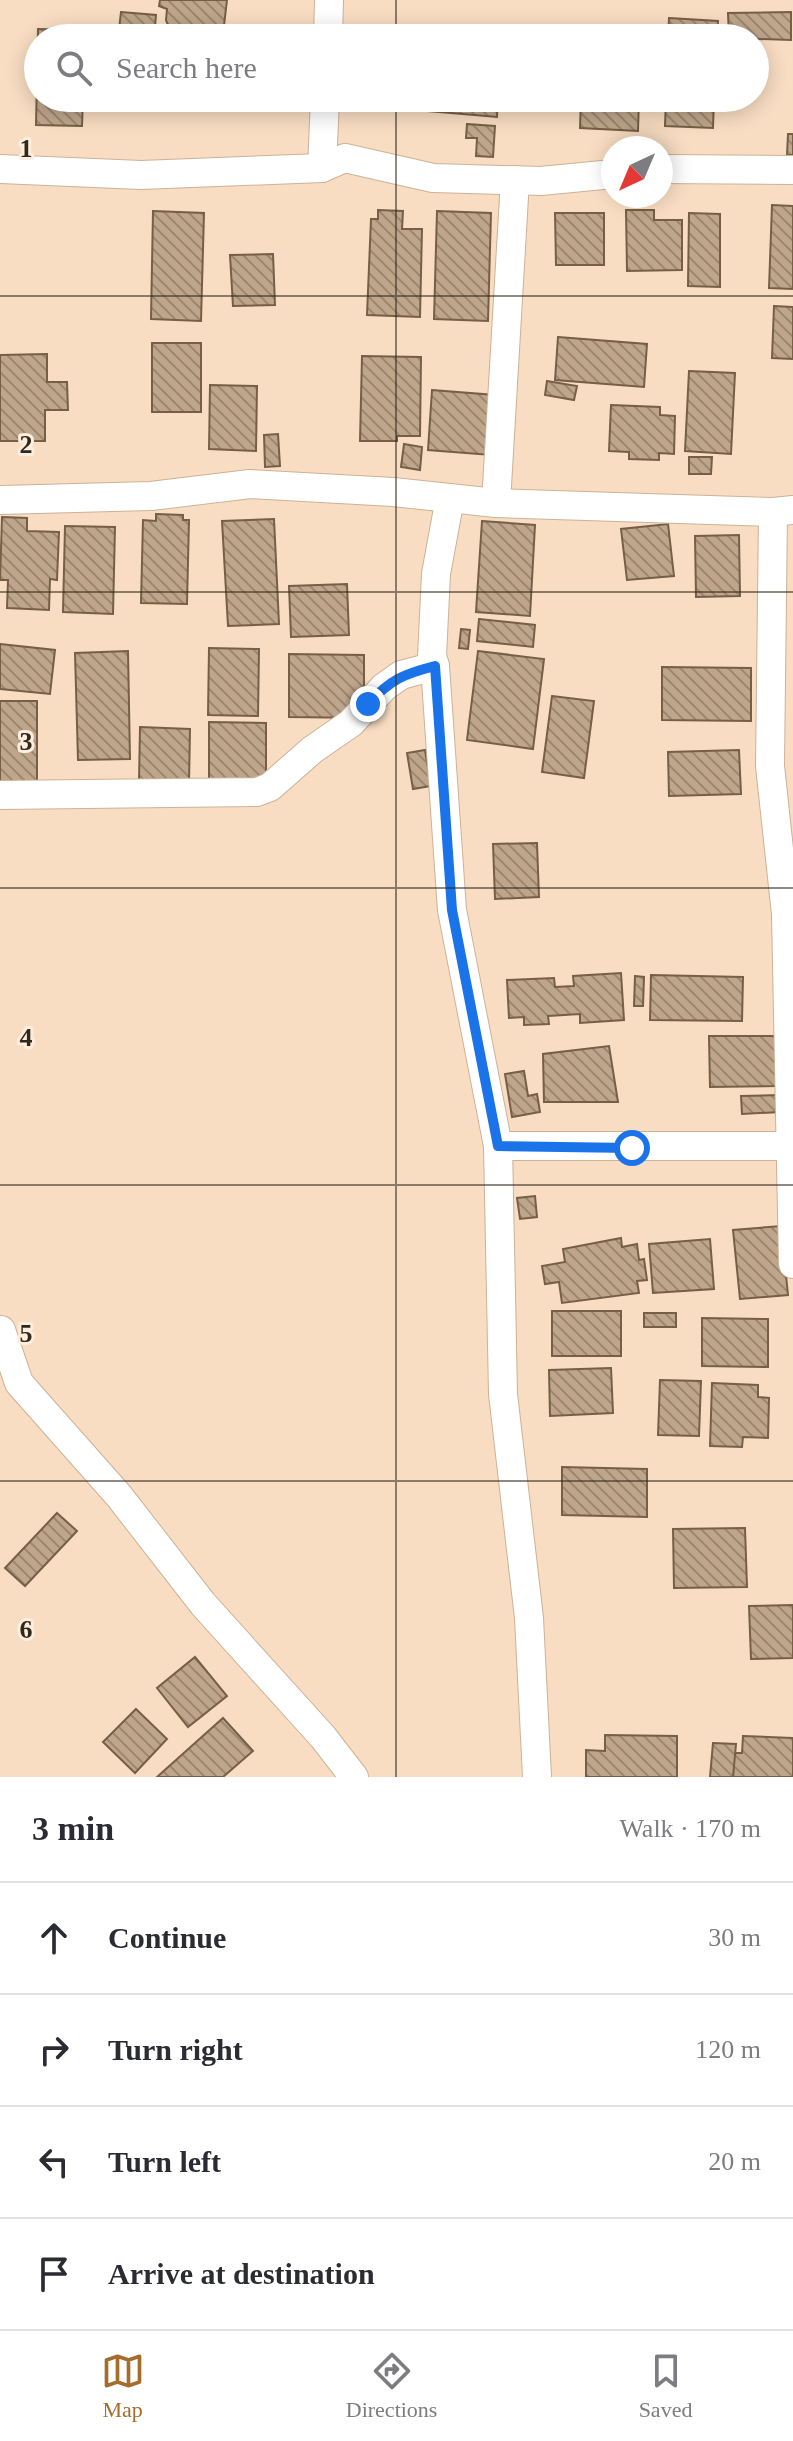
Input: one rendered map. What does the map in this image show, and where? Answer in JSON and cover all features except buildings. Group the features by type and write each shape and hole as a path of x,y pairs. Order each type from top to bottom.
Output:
{"street":[{"path":"328,24 329,0"},
{"path":"322,168 324,112"},
{"path":"0,169 141,175 322,168 345,158 433,178 541,181 601,175"},
{"path":"673,169 793,170"},
{"path":"496,503 515,180"},
{"path":"0,500 151,496 250,484 496,503 783,511 770,766 786,914 793,1264"},
{"path":"450,498 436,574 432,656 452,910 498,1146 503,1394 529,1618 537,1777"},
{"path":"0,795 257,792 270,787 312,750 351,723 384,687 401,675 435,666"},
{"path":"498,1146 791,1146"},
{"path":"1,1330 19,1383 119,1496 203,1604 323,1737 354,1777"}],"route":[{"path":"368,704 401,675 435,666 452,910 498,1146 632,1148"}]}
